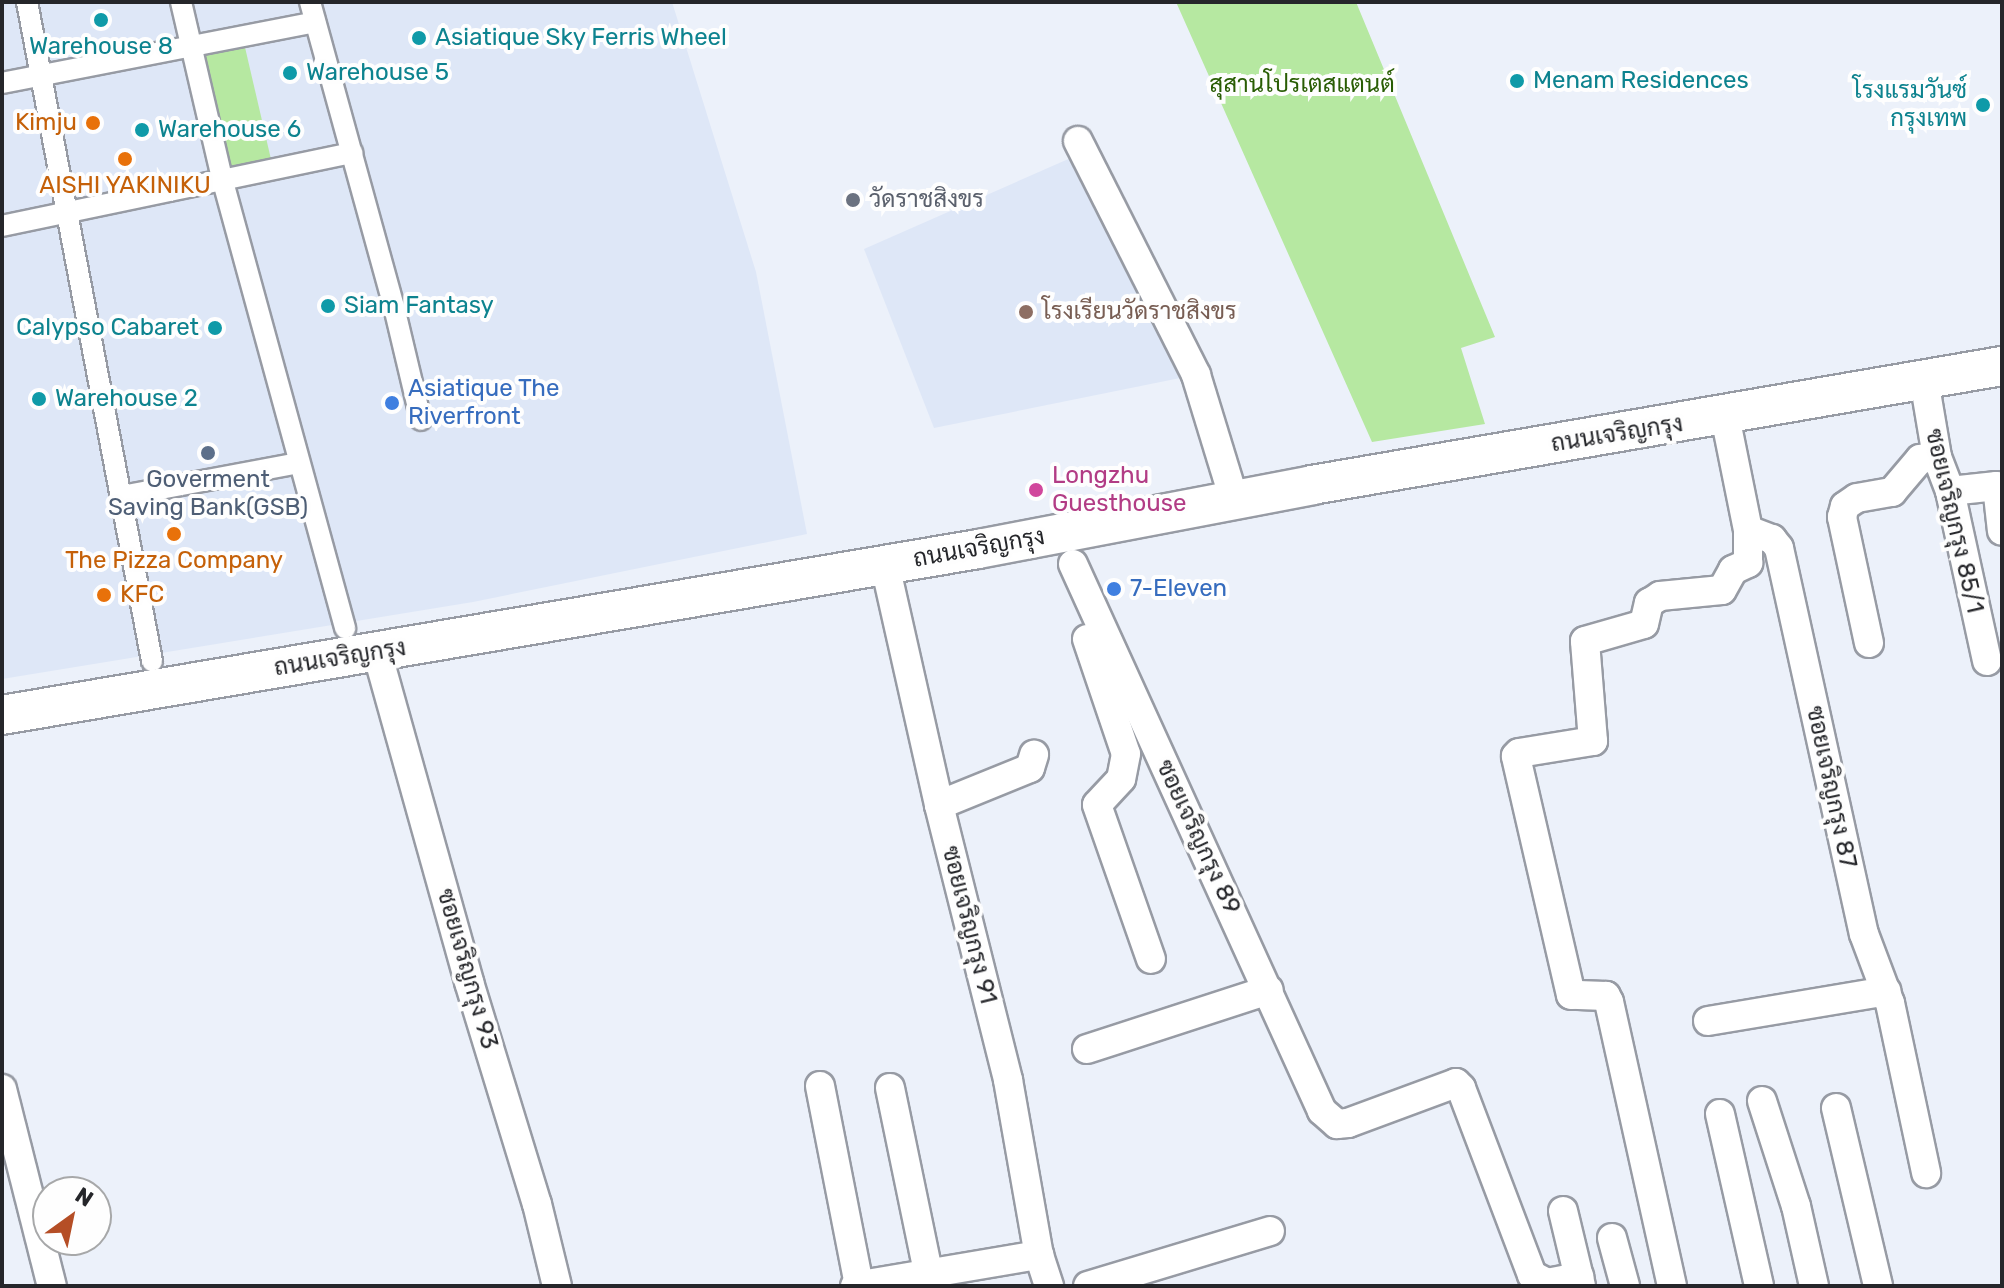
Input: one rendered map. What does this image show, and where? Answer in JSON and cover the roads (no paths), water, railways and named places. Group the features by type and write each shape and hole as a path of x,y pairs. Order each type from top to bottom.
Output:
{"main road":[{"name":"ถนนเจริญกรุง","path":"2,715 885,565 1068,548 1234,499 2002,366"}],"street":[{"path":"27,2 152,661"},
{"path":"181,2 222,178 345,629"},
{"path":"2,83 193,45 313,12 421,420"},
{"path":"1078,141 1196,375 1234,499"},
{"path":"2,226 352,153"},
{"name":"ซอยเจริญกรุง 85/1","path":"1924,380 1937,457 1950,491 1987,661"},
{"path":"1672,1286 1609,1002 1606,996 1571,995 1516,756 1593,741 1585,641 1644,624 1649,603 1660,596 1722,590 1733,570 1748,563 1748,530 1725,416"},
{"path":"1869,643 1842,517 1845,506 1857,498 1892,492 1920,459 1937,457"},
{"path":"122,496 299,463"},
{"path":"1950,491 1997,486 2002,531"},
{"name":"ซอยเจริญกรุง 87","path":"1748,530 1772,539 1779,548 1864,934 1887,991 1926,1173"},
{"path":"1068,548 1083,630 1126,754 1121,779 1097,805 1151,959"},
{"name":"ซอยเจริญกรุง 89","path":"1068,548 1322,1111 1337,1124 1348,1123 1456,1083 1461,1088 1532,1275 1547,1283 1580,1282"},
{"name":"ซอยเจริญกรุง 91","path":"885,565 939,805 1008,1080 1039,1255 1049,1286"},
{"name":"ซอยเจริญกรุง 93","path":"377,652 469,982 537,1204 557,1286"},
{"path":"939,805 1030,768 1034,755"},
{"path":"1087,1049 1269,990"},
{"path":"1708,1021 1887,991"},
{"path":"820,1086 857,1286 931,1281 1039,1255"},
{"path":"890,1088 931,1281"},
{"path":"2,1089 52,1286"},
{"path":"1762,1101 1796,1206 1814,1286"},
{"path":"1836,1108 1878,1286"},
{"path":"1720,1114 1759,1286"},
{"path":"1563,1211 1580,1282"},
{"path":"1088,1286 1270,1231"},
{"path":"1612,1238 1625,1286"}],"place":[{"name":"Warehouse 8","path":"101,20"},
{"name":"Asiatique Sky Ferris Wheel","path":"419,38"},
{"name":"Warehouse 5","path":"290,73"},
{"name":"Menam Residences","path":"1517,81"},
{"name":"โรงแรมวันซ์ กรุงเทพ","path":"1983,105"},
{"name":"Kimju","path":"93,123"},
{"name":"Warehouse 6","path":"142,130"},
{"name":"AISHI YAKINIKU","path":"125,159"},
{"name":"วัดราชสิงขร","path":"853,200"},
{"name":"Siam Fantasy","path":"328,306"},
{"name":"โรงเรียนวัดราชสิงขร","path":"1026,312"},
{"name":"Calypso Cabaret","path":"215,328"},
{"name":"Warehouse 2","path":"39,399"},
{"name":"Asiatique The Riverfront","path":"392,403"},
{"name":"Goverment Saving Bank(GSB)","path":"208,453"},
{"name":"Longzhu Guesthouse","path":"1036,490"},
{"name":"The Pizza Company","path":"174,534"},
{"name":"7-Eleven","path":"1114,589"},
{"name":"KFC","path":"104,595"}],"park label":[{"name":"สุสานโปรเตสแตนต์","path":"1302,85"}]}
